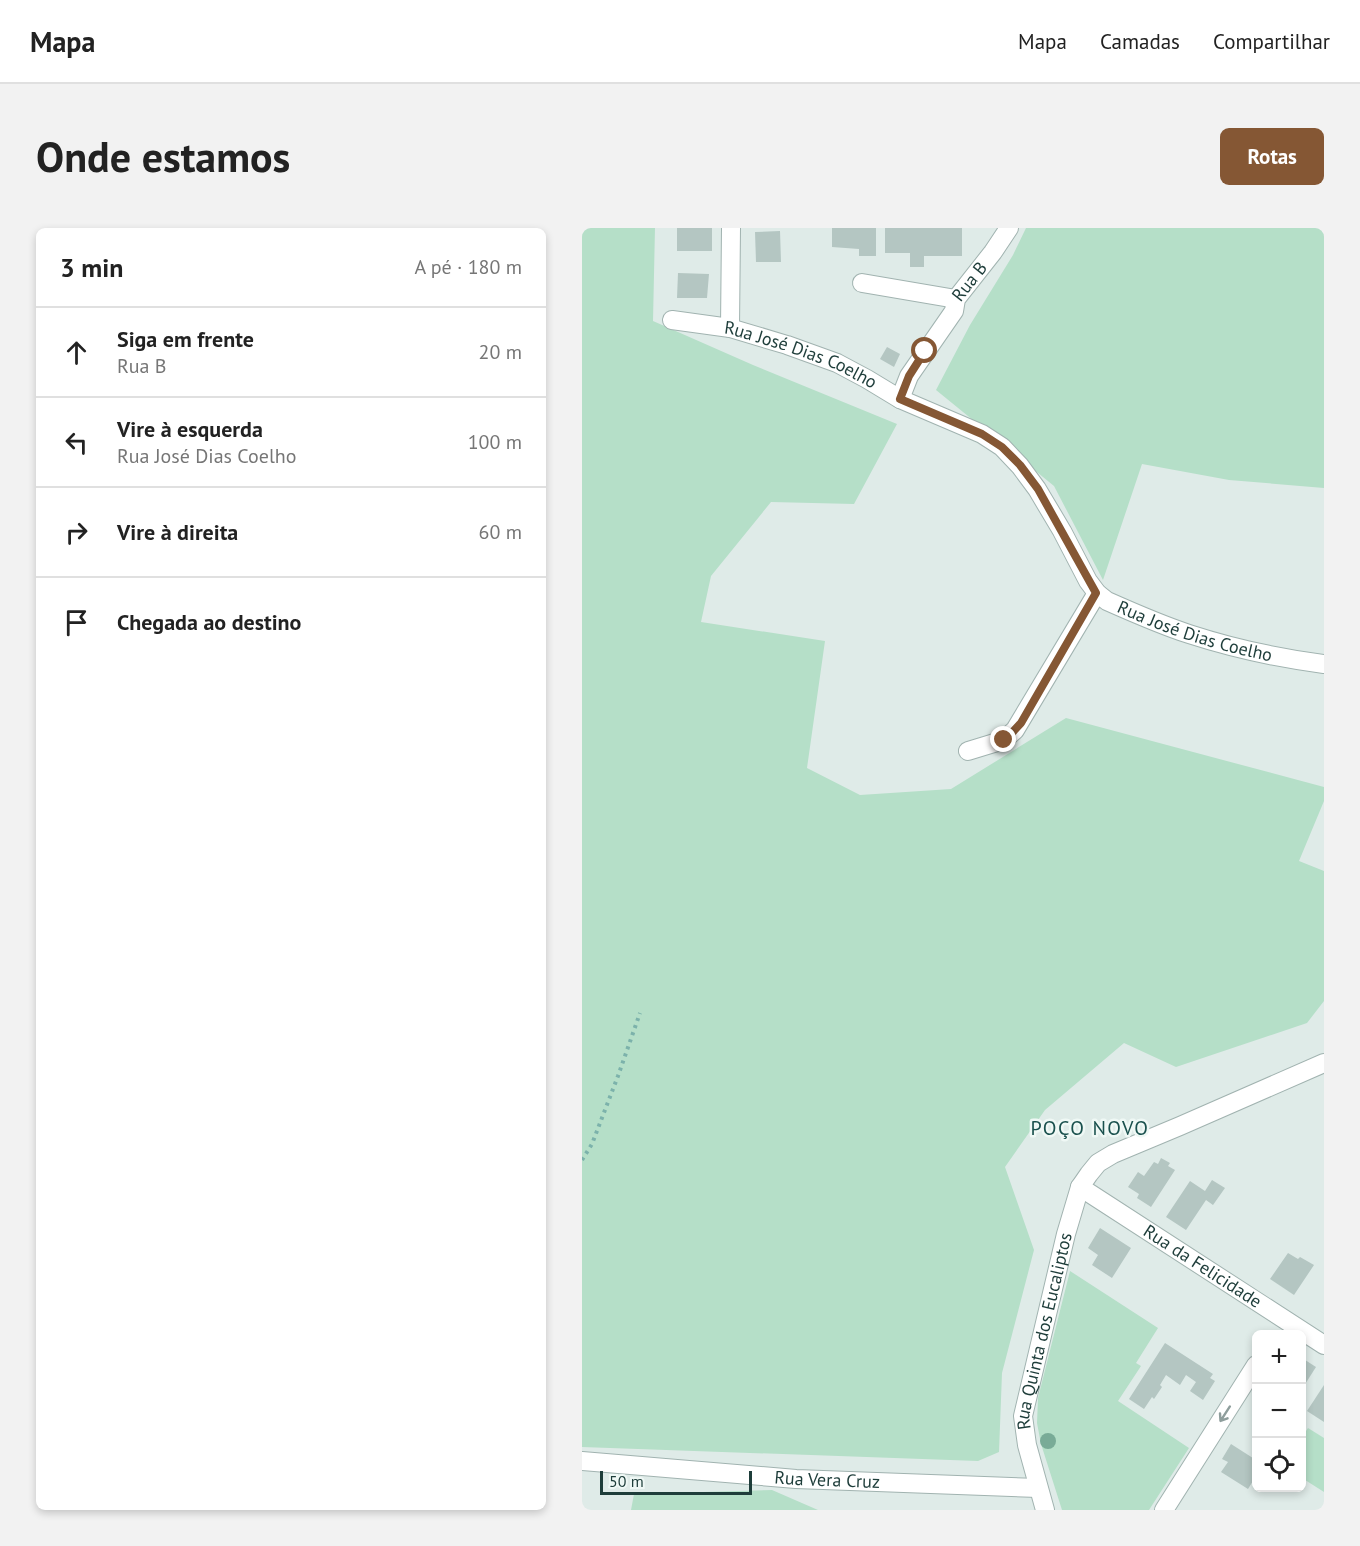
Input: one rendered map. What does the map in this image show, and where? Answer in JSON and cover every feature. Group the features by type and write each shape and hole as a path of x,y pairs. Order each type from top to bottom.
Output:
{"street":[{"path":"730,328 731,228"},
{"name":"Rua B","path":"900,399 909,376 954,311 956,299 1009,228"},
{"path":"862,283 956,299"},
{"name":"Rua José Dias Coelho","path":"672,320 730,328 837,363 900,399 982,434 1002,447 1020,465 1038,489 1096,593 1107,601 1188,634 1229,646 1324,664"},
{"path":"968,751 1004,740 1016,730 1096,593"},
{"path":"1080,1187 1098,1163 1113,1154 1324,1063"},
{"name":"Rua da Felicidade","path":"1080,1187 1281,1327 1324,1345"},
{"name":"Rua Quinta dos Eucaliptos","path":"1045,1510 1027,1445 1023,1416 1066,1234 1080,1187"},
{"path":"1164,1510 1252,1373"},
{"name":"Rua Vera Cruz","path":"582,1461 796,1479 1038,1488"}],"path":[{"path":"582,1160 592,1144 640,1013"}],"green space":[{"path":"582,228 655,228 653,321 897,424 854,504 771,502 711,576 701,622 825,641 807,768 860,795 951,789 1066,718 1324,787 1324,801 1299,861 1324,871 1324,1001 1307,1023 1176,1067 1124,1043 1045,1110 1005,1167 1034,1250 1002,1373 999,1452 978,1461 582,1447"},
{"path":"1026,228 1324,228 1324,488 1229,480 1142,464 1103,580 1054,486 936,390 970,325 1013,255"},
{"path":"1070,1271 1158,1328 1136,1363 1141,1366 1118,1401 1189,1448 1149,1510 1062,1510 1041,1444 1037,1423 1038,1398"},
{"path":"1308,1428 1324,1438 1324,1492 1306,1481 1306,1431"},
{"path":"772,1490 818,1510 631,1510 634,1494"}],"building":[{"path":"677,228 712,228 712,251 677,251"},
{"path":"832,228 876,228 876,256 859,256 859,249 832,247"},
{"path":"885,228 962,228 962,256 924,256 924,267 910,267 910,253 885,253"},
{"path":"780,231 781,262 756,262 755,232"},
{"path":"678,273 709,274 707,298 677,298"},
{"path":"887,347 900,354 894,367 880,359"},
{"path":"1161,1158 1170,1163 1168,1166 1175,1170 1151,1207 1137,1198 1139,1194 1128,1187 1138,1172 1144,1176 1154,1162 1158,1164"},
{"path":"1212,1180 1225,1188 1213,1205 1206,1200 1186,1230 1166,1217 1190,1181 1205,1191"},
{"path":"1100,1228 1131,1248 1112,1278 1092,1265 1098,1255 1088,1248"},
{"path":"1288,1253 1314,1265 1294,1295 1270,1279"},
{"path":"1165,1343 1213,1374 1210,1378 1215,1381 1203,1400 1190,1391 1196,1382 1186,1375 1180,1385 1166,1375 1160,1385 1162,1387 1144,1409 1129,1399"},
{"path":"1306,1361 1316,1367 1306,1383"},
{"path":"1324,1385 1324,1422 1307,1411"},
{"path":"1231,1444 1252,1457 1252,1482 1248,1489 1221,1472 1228,1462 1222,1459"}],"district":[{"name":"POÇO NOVO","path":"1090,1128"}],"route":[{"path":"925,351 909,376 900,399 982,434 1002,447 1020,465 1038,489 1096,593 1021,723 1004,740"}]}
